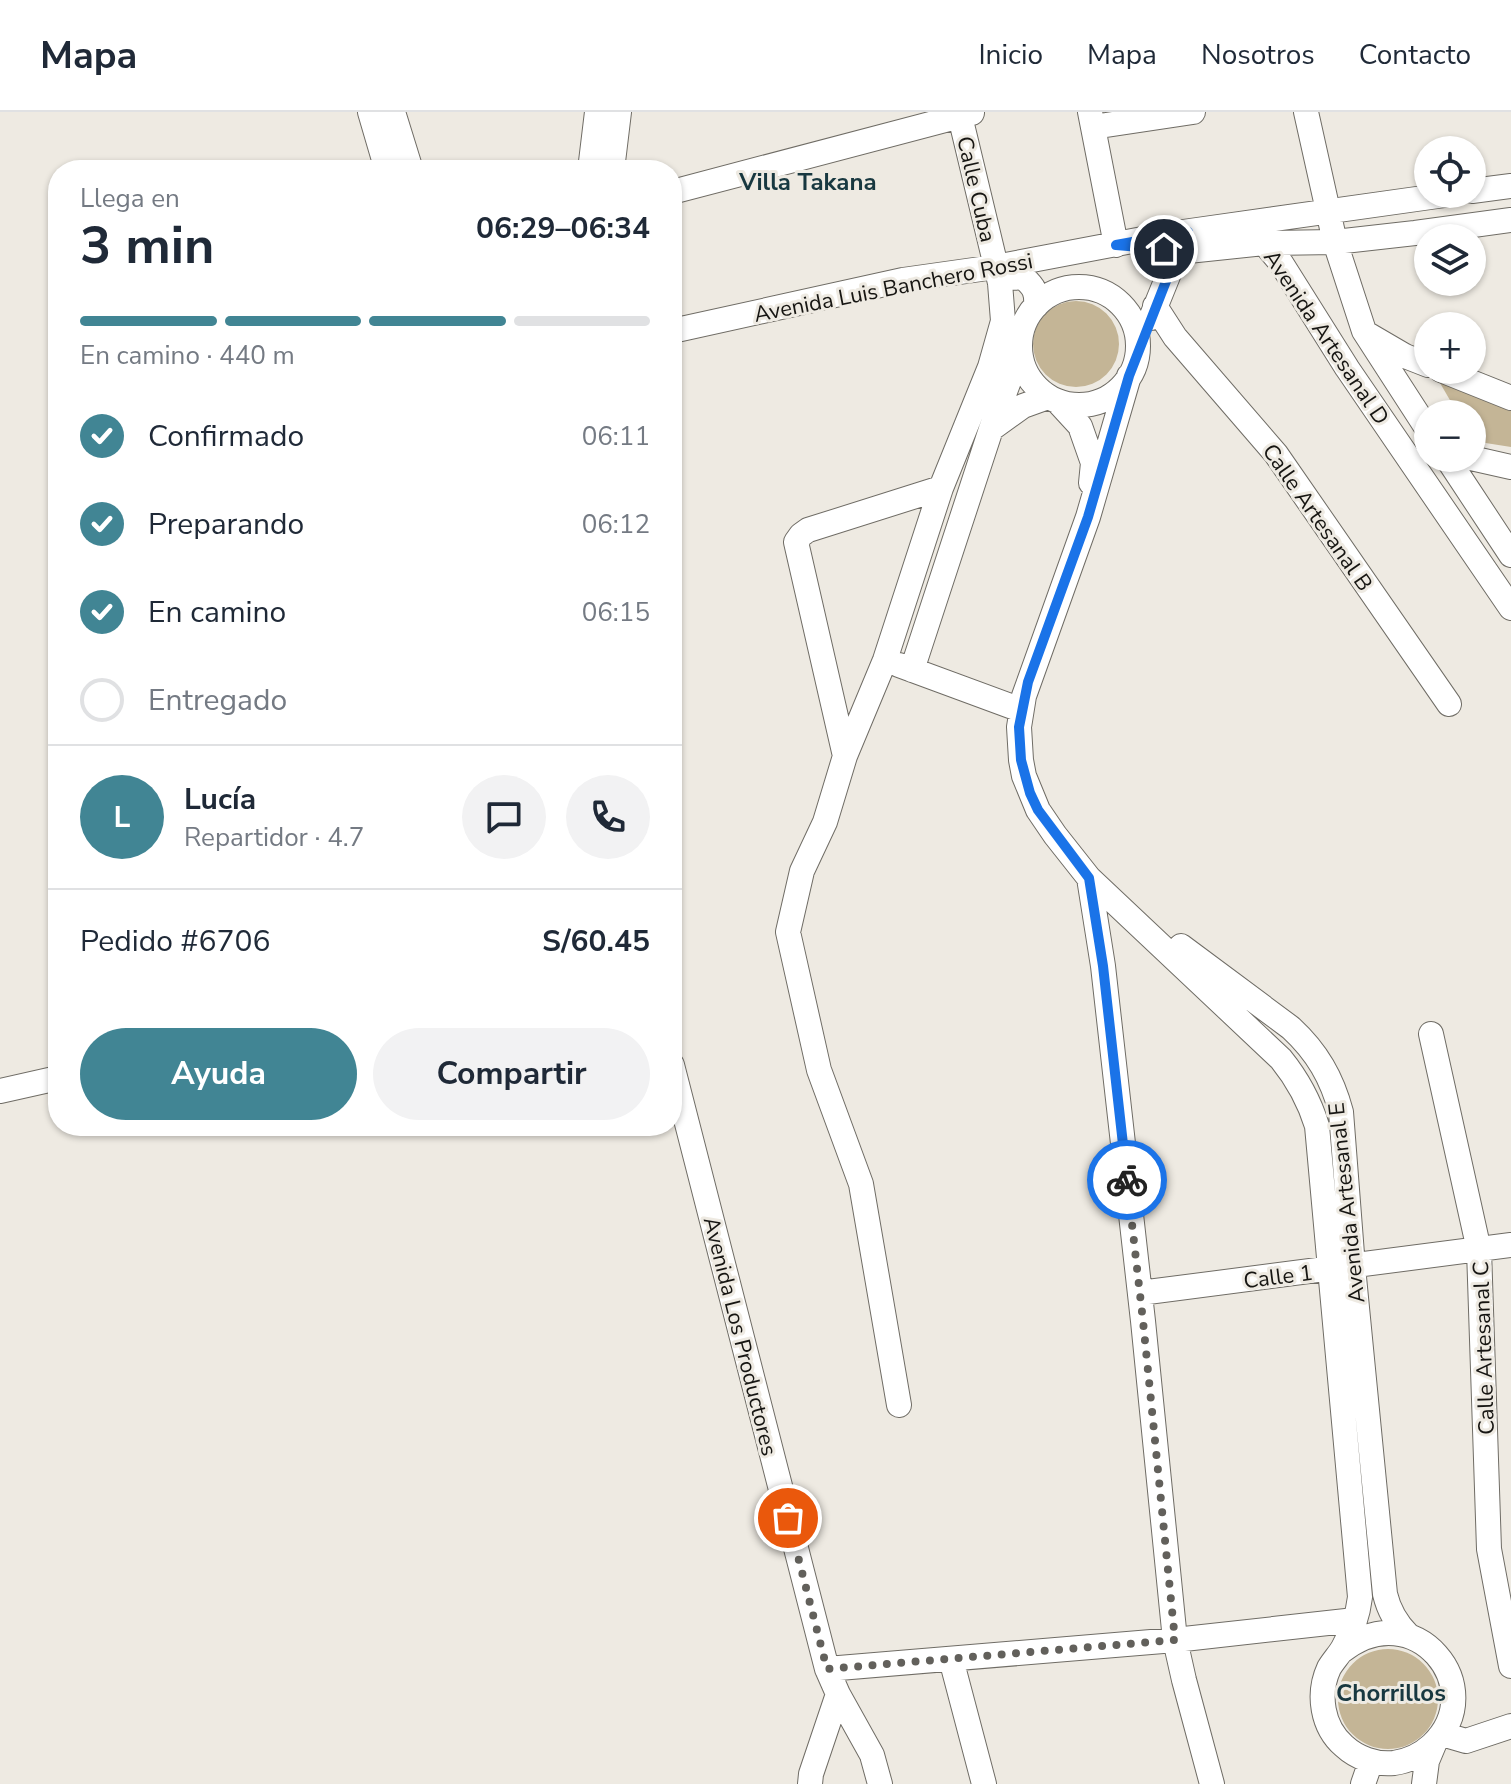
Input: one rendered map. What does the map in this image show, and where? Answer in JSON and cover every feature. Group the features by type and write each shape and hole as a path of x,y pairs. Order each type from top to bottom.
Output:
{"street":[{"path":"370,112 384,160"},
{"path":"393,112 408,160"},
{"path":"591,160 597,112"},
{"path":"613,160 619,112"},
{"path":"912,670 1012,373 1025,322 1052,281 1071,261 1104,247 1091,120 1193,112"},
{"name":"Avenida Artesanal D","path":"1306,112 1335,242 1364,331 1414,408"},
{"path":"682,189 964,113"},
{"name":"Calle Cuba","path":"899,1405 861,1184 819,1070 788,932 802,871 825,822 845,756 885,660 941,488 990,367 1003,321 998,275 964,113"},
{"path":"1486,189 1511,186"},
{"name":"Avenida Luis Banchero Rossi","path":"682,329 903,280 1008,277 1104,247 1188,242 1266,232 1328,212 1414,200"},
{"name":"Avenida Luis Banchero Rossi","path":"1266,232 1335,242 1511,220"},
{"name":"Avenida Artesanal D","path":"1266,232 1281,263 1347,368 1511,608"},
{"path":"1088,517 1133,367 1155,306 1170,271 1188,242"},
{"path":"991,429 1023,406 1052,399 1073,405 1105,399 1119,389 1133,367 1138,341 1134,325 1126,310 1113,298 1060,272 1023,270"},
{"path":"1023,270 1034,288 1038,303"},
{"path":"1038,303 1054,292 1069,288 1098,290"},
{"name":"Calle Artesanal B","path":"1155,306 1175,337 1276,454 1449,704"},
{"path":"1146,331 1175,337"},
{"path":"1364,331 1414,360"},
{"path":"1020,340 1020,357 1035,387 1080,426 1093,463 1088,517"},
{"path":"1476,384 1511,398"},
{"path":"1486,461 1511,467"},
{"path":"1456,472 1511,555"},
{"path":"845,756 796,542 808,530 941,488"},
{"name":"Avenida Artesanal E","path":"1088,517 1028,682 1021,710 1021,760 1030,793 1046,822 1089,878 1281,1059 1294,1074 1311,1108 1317,1126 1341,1268 1385,1594 1391,1614 1408,1635"},
{"path":"885,660 1021,710"},
{"path":"1089,878 1103,966 1140,1293 1175,1640 1212,1784"},
{"name":"Calle Artesanal C","path":"1431,1034 1479,1250 1489,1549 1511,1666"},
{"path":"0,1091 48,1080"},
{"name":"Avenida Los Productores","path":"682,1104 827,1669 872,1755 880,1784"},
{"name":"Calle 1","path":"1140,1293 1511,1245"},
{"name":"Avenida Artesanal E","path":"1341,1268 1360,1597 1355,1620 1342,1651"},
{"path":"827,1669 1175,1640 1355,1620"},
{"path":"1396,1784 1390,1775 1370,1769 1338,1741 1323,1712 1323,1690 1329,1669 1342,1651 1373,1634 1408,1635 1427,1646 1435,1653 1451,1681 1453,1703 1447,1724 1427,1761 1424,1784"},
{"path":"951,1659 984,1784"},
{"path":"810,1784 838,1694"},
{"path":"1370,1769 1418,1756 1439,1738 1466,1741 1511,1726"}],"shaded area":[{"path":"1076,301 1100,308 1112,320 1119,344 1112,368 1100,380 1076,387 1052,380 1040,368 1033,344 1040,320 1052,308"},
{"path":"1441,384 1455,384 1511,409 1511,447 1486,443 1486,400 1450,400"},
{"path":"1388,1649 1407,1653 1423,1664 1434,1680 1438,1699 1434,1718 1423,1734 1407,1745 1388,1749 1369,1745 1353,1734 1342,1718 1338,1699 1342,1680 1353,1664 1369,1653"}],"way so far":[{"path":"788,1518 827,1669 1175,1640 1127,1180"}],"district":[{"name":"Villa Takana","path":"808,182"},
{"name":"Chorrillos","path":"1391,1693"}],"route":[{"path":"1127,1180 1103,966 1089,878 1055,835 1030,793 1021,760 1019,727 1028,682 1088,517 1129,376 1170,271 1188,251 1188,232 1116,245 1164,249"}]}
